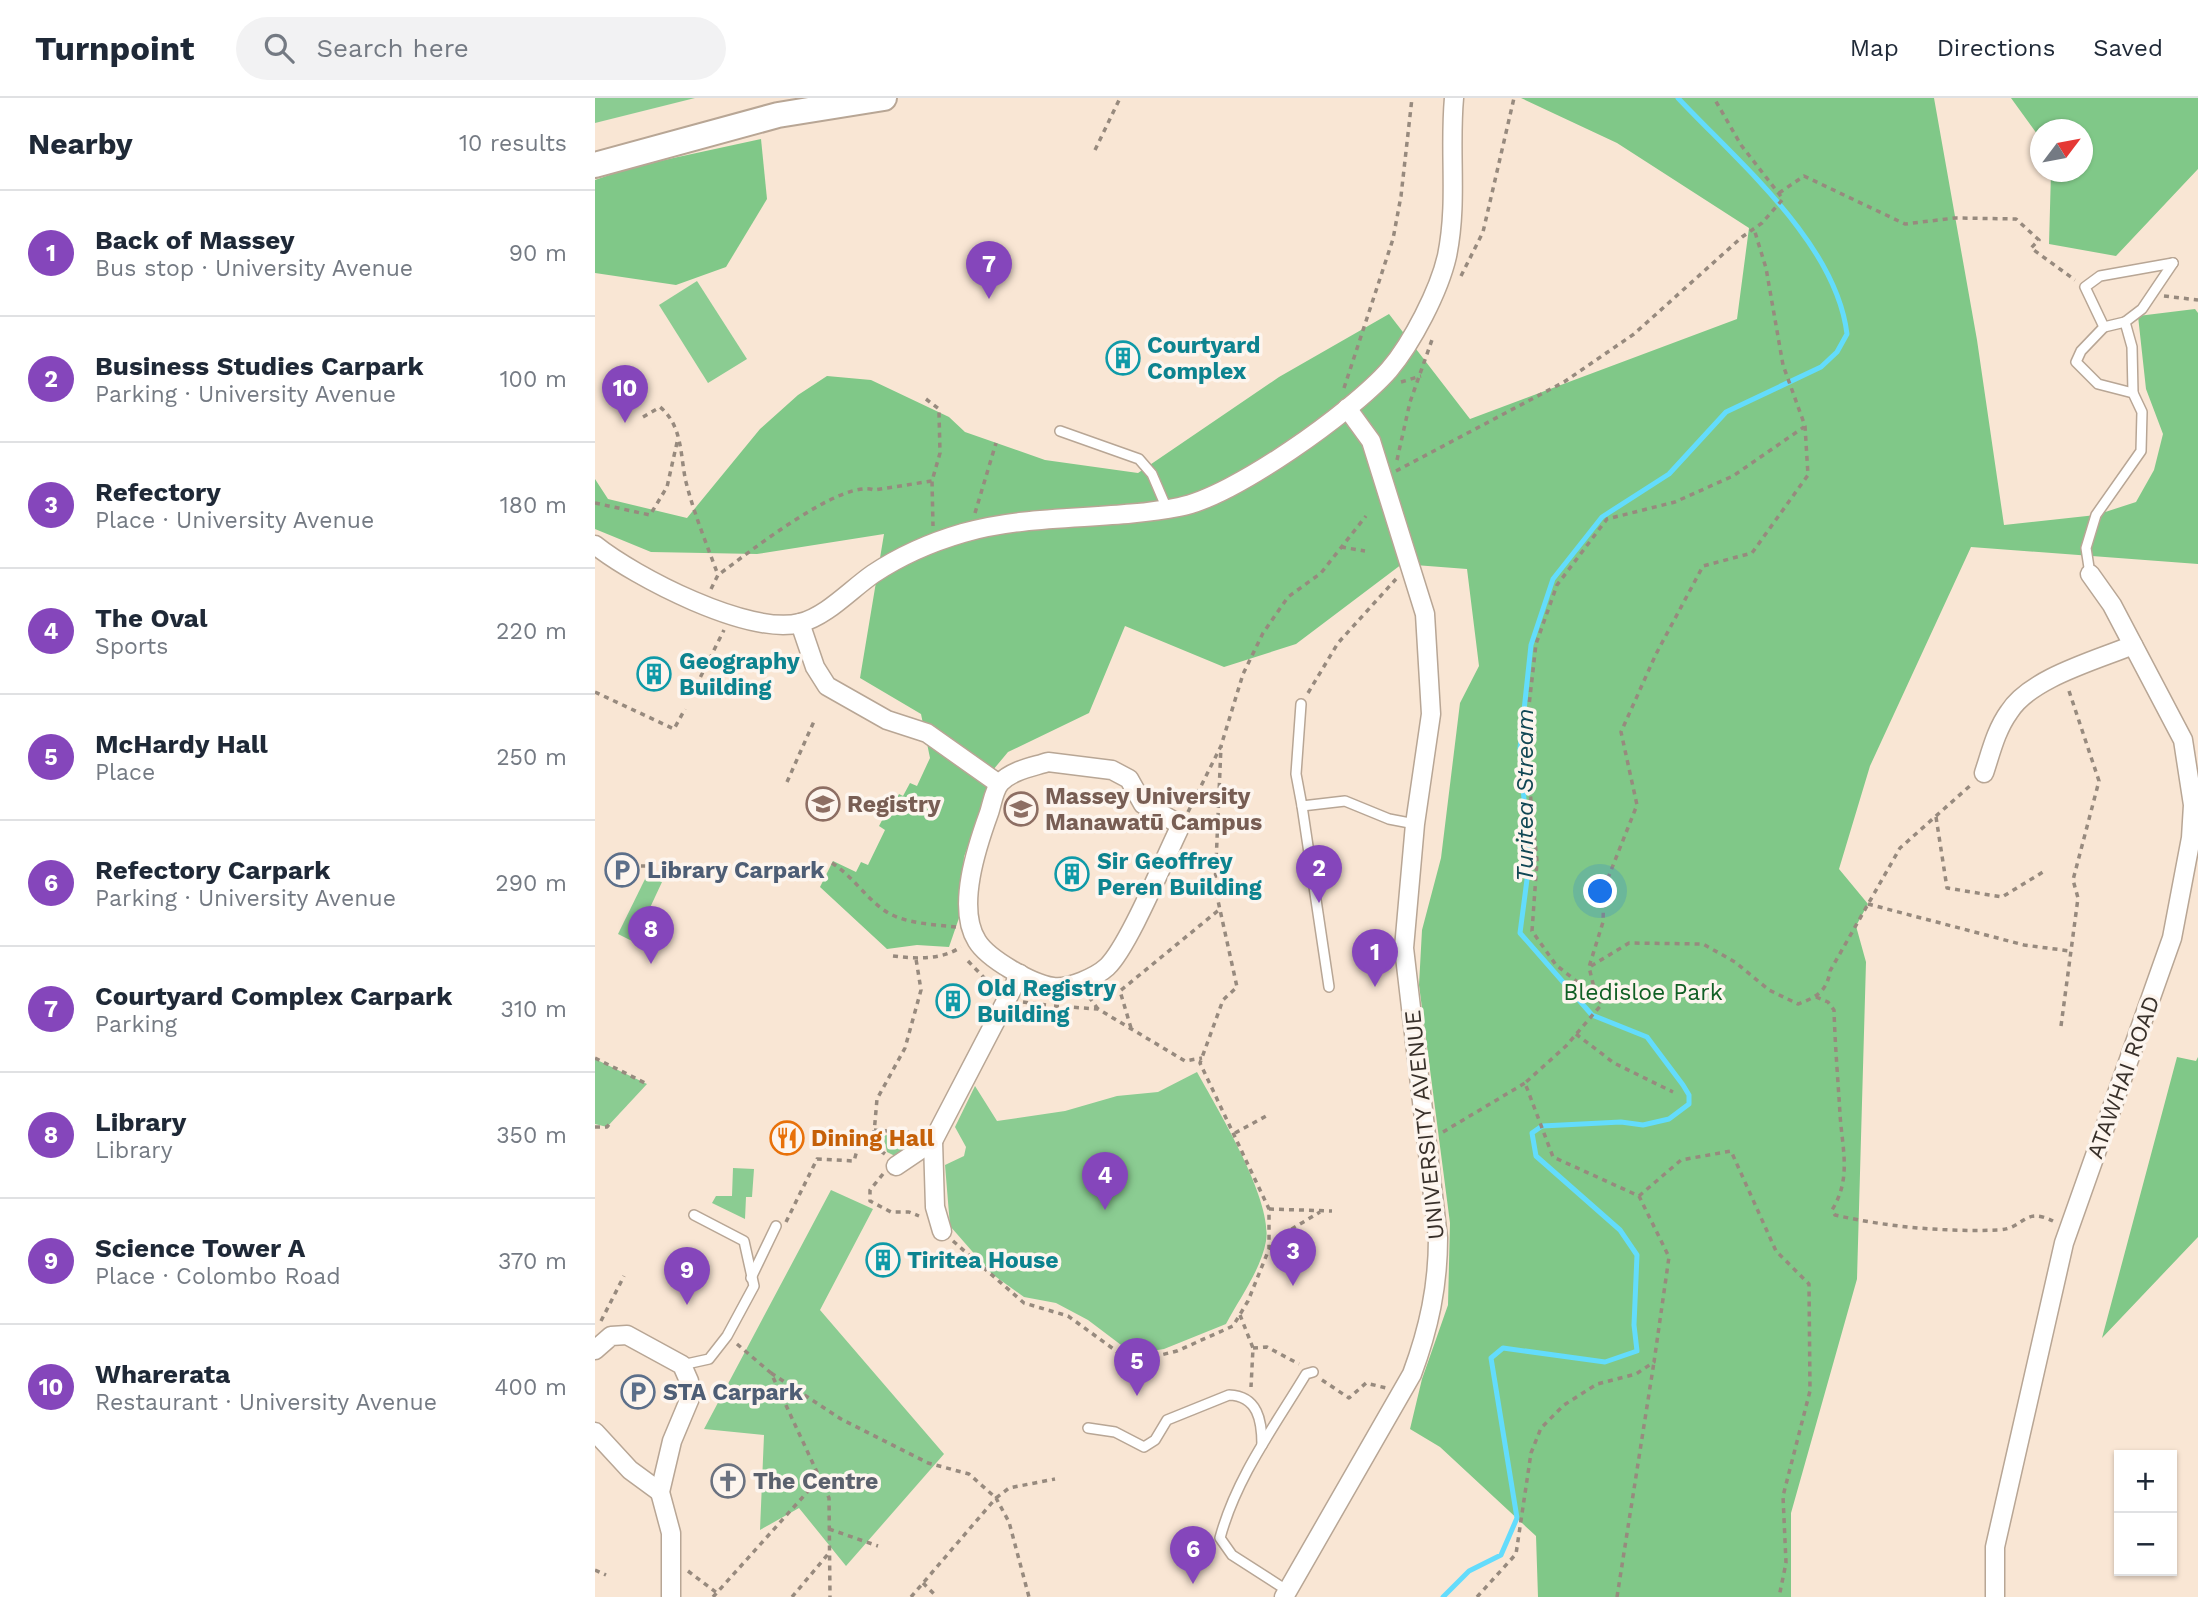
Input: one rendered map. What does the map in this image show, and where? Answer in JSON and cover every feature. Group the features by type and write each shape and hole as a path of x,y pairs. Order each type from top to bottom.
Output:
{"main road":[{"path":"778,115 816,98"},
{"path":"595,165 778,115 884,98"}],"street":[{"path":"595,545 653,584 706,607 763,622 800,623 830,607 891,564 966,533 1034,521 1183,507 1246,477 1304,441 1344,401 1390,369 1432,301 1446,257 1455,197 1450,136 1454,98"},
{"name":"UNIVERSITY AVENUE","path":"1286,1594 1402,1393 1426,1336 1438,1269 1438,1238 1404,948 1415,824 1431,714 1425,614 1371,442 1344,401"},
{"name":"ATAWHAI ROAD","path":"1995,1597 1994,1547 2064,1243 2172,938 2191,838 2193,805 2183,740 2133,645 2090,574"},
{"path":"800,623 815,667 827,686 887,720 927,733 999,784"},
{"path":"1984,773 1998,729 2010,709 2026,693 2063,674 2133,645"},
{"path":"1048,762 1112,770 1129,779 1143,804 1181,825 1122,944 1108,967 1090,978 1054,987 1020,974 989,955 974,932 969,875 975,848 999,784 1012,774 1048,762"},
{"path":"896,1166 935,1138 1020,974"},
{"path":"935,1138 935,1207 942,1231"},
{"path":"595,1350 611,1336 627,1335 682,1365 689,1381 690,1398 672,1441 660,1492 671,1533 671,1597"},
{"path":"595,1432 630,1470 660,1492"}],"lane":[{"path":"2104,327 2085,287 2100,276 2173,263 2142,309 2125,322 2104,327 2081,351 2076,362 2098,384 2133,393"},
{"path":"2090,574 2086,548 2096,515 2141,451 2142,412 2133,393 2132,347 2125,322"},
{"path":"1060,431 1139,459 1152,474 1167,509"},
{"path":"1301,704 1296,774 1329,987"},
{"path":"1302,806 1345,801 1389,819 1415,824"},
{"path":"682,1365 709,1359 727,1336 754,1286 744,1241 694,1215"},
{"path":"751,1278 779,1228"},
{"path":"1286,1594 1232,1555 1220,1538 1228,1508 1262,1447 1306,1374 1313,1372"},
{"path":"1088,1428 1115,1432 1144,1447 1155,1440 1167,1420 1229,1395 1237,1395 1251,1403 1262,1422 1262,1447"}],"path":[{"path":"1095,150 1120,98"},
{"path":"1344,401 1392,239 1401,196 1412,98"},
{"path":"1397,471 1564,382 1634,334 1762,223 1783,199 1741,145 1714,98"},
{"path":"1779,193 1804,176 1905,224 1955,218 2016,219 2039,240 2031,248 2085,287"},
{"path":"1596,996 1589,967 1603,922 1604,888 1637,805 1621,732 1656,654 1703,566 1752,553 1808,475 1805,426 1783,365 1766,268 1754,229"},
{"path":"2152,295 2198,300"},
{"path":"926,399 939,413 940,453 932,481 931,517 934,531"},
{"path":"643,417 660,407 672,420 679,436 686,483 718,575"},
{"path":"1438,1133 1525,1083 1576,1034 1602,1004 1596,996 1556,965 1532,931 1537,861 1524,741 1536,644 1557,585 1607,519 1675,502 1733,476 1805,426"},
{"path":"595,503 650,515 667,487 679,436"},
{"path":"974,515 996,443"},
{"path":"709,594 718,575 823,503 866,487 874,490 932,481"},
{"path":"1181,825 1221,746 1243,674 1263,633 1288,597 1321,573 1366,516"},
{"path":"1341,547 1365,551"},
{"path":"1301,704 1338,643 1397,579"},
{"path":"696,686 733,613"},
{"path":"2061,1026 2078,898 2073,880 2099,781 2063,674"},
{"path":"595,692 674,729 685,709"},
{"path":"787,782 815,719"},
{"path":"896,1166 879,1176 870,1190 870,1201 891,1212 909,1212 942,1231 999,1285 1024,1303 1068,1316 1119,1353 1136,1361 1177,1351 1233,1326 1269,1249 1269,1209 1200,1063 1223,1000 1237,987 1215,887 1221,746"},
{"path":"1589,967 1629,943 1703,944 1735,961 1769,990 1798,1004 1816,997 1828,985 1830,971 1900,848 1984,773"},
{"path":"1936,817 1947,888 2001,897 2043,872"},
{"path":"832,863 850,874 881,908 903,919 974,932 953,954 916,959 893,956"},
{"path":"642,866 651,866"},
{"path":"1868,904 2024,945 2070,951"},
{"path":"1131,1028 1120,991 1220,909"},
{"path":"958,949 999,992"},
{"path":"779,1228 817,1159 854,1161 856,1146 873,1145 877,1099 905,1048 921,990 916,959"},
{"path":"1816,997 1828,1002 1835,1010 1840,1128 1846,1151 1842,1192 1832,1210 1835,1215 1878,1224 2002,1230 2029,1215 2037,1214 2056,1223"},
{"path":"1098,1009 1185,1061 1202,1058"},
{"path":"1576,1034 1614,1063 1673,1092"},
{"path":"595,1058 647,1084"},
{"path":"1525,1083 1553,1157 1639,1196 1668,1257 1617,1597"},
{"path":"1235,1133 1268,1115"},
{"path":"595,1127 607,1127 610,1123"},
{"path":"874,1130 935,1138"},
{"path":"1639,1196 1681,1160 1731,1151 1776,1251 1808,1284 1810,1391 1783,1496 1786,1563 1779,1597"},
{"path":"1269,1209 1332,1211"},
{"path":"1269,1249 1290,1230 1320,1212"},
{"path":"600,1324 624,1276"},
{"path":"1240,1315 1253,1348 1251,1390"},
{"path":"727,1336 771,1373 841,1419 928,1463 969,1474 996,1498 1009,1522 1030,1597"},
{"path":"1253,1348 1267,1347 1313,1372 1332,1389 1349,1398 1366,1382 1402,1393"},
{"path":"1477,1597 1516,1554 1531,1452 1541,1428 1564,1405 1597,1384 1636,1374 1654,1362"},
{"path":"771,1373 829,1498 830,1597"},
{"path":"673,1559 715,1595 820,1478"},
{"path":"911,1597 996,1498 1009,1488 1055,1479"},
{"path":"829,1529 877,1546"},
{"path":"792,1597 829,1552"},
{"path":"595,1570 606,1575"},
{"path":"923,1583 937,1597"}],"green space":[{"path":"595,98 695,98 595,123"},
{"name":"Bledisloe Park","path":"1521,98 1934,98 1977,340 2004,525 2096,515 2136,502 2154,470 2163,434 2146,389 2138,316 2195,309 2198,313 2198,564 1971,547 1870,766 1839,869 1868,904 1856,926 1866,962 1857,1279 1791,1513 1791,1597 1538,1597 1536,1536 1440,1447 1410,1429 1422,1379 1448,1305 1450,1223 1419,985 1422,930 1441,858 1460,703 1479,666 1467,569 1402,564 1296,644 1224,667 1125,626 1089,713 1008,752 983,782 987,786 987,793 964,857 960,915 949,947 917,945 887,949 820,887 833,861 856,872 861,862 868,865 885,830 879,826 889,807 892,808 899,794 903,796 910,783 917,786 930,758 921,714 860,678 884,534 757,554 651,552 595,529 595,479 608,499 687,518 760,429 798,395 827,376 871,380 949,417 965,432 1045,460 1138,473 1279,377 1389,314 1470,419 1737,319 1749,228 1617,143"},
{"path":"2011,98 2198,98 2198,169 2116,256 2049,244 2051,182 2093,182 2093,119 2030,119 2030,124"},
{"path":"761,139 767,199 726,267 676,285 595,273 595,180 632,167"},
{"path":"697,281 747,359 708,383 659,305"},
{"path":"647,875 662,882 634,942 618,934"},
{"path":"2177,1057 2196,1061 2198,1057 2198,1237 2102,1338"},
{"path":"595,1059 647,1084 607,1127 595,1124"},
{"path":"1197,1072 1242,1155 1261,1203 1266,1224 1266,1241 1259,1263 1226,1324 1164,1349 1133,1354 1088,1320 1056,1303 1024,1297 992,1274 950,1226 945,1165 964,1156 966,1147 955,1127 975,1086 997,1121 1065,1111 1117,1096 1158,1092"},
{"path":"883,1135 924,1137 899,1158 887,1152"},
{"path":"733,1168 754,1169 752,1197 746,1197 745,1219 712,1203 716,1196 732,1196"},
{"path":"831,1190 873,1209 820,1310 944,1454 846,1566 799,1508 760,1530 764,1435 704,1429"}],"waterway":[{"name":"Turitea Stream","path":"1443,1597 1469,1571 1501,1555 1517,1518 1491,1358 1503,1348 1605,1362 1637,1351 1634,1325 1637,1255 1620,1230 1536,1156 1532,1133 1542,1126 1621,1122 1643,1125 1669,1119 1689,1104 1689,1095 1683,1085 1647,1037 1592,1015 1520,933 1529,864 1520,748 1531,645 1553,579 1602,517 1669,474 1726,412 1821,367 1837,352 1847,334 1839,300 1805,236 1755,177 1678,98"}],"place":[{"name":"Courtyard Complex Carpark","path":"989,299"},
{"name":"Courtyard Complex","path":"1123,358"},
{"name":"Wharerata","path":"625,423"},
{"name":"Geography Building","path":"654,674"},
{"name":"Registry","path":"823,804"},
{"name":"Massey University Manawatū Campus","path":"1021,809"},
{"name":"Library Carpark","path":"622,870"},
{"name":"Sir Geoffrey Peren Building","path":"1072,874"},
{"name":"Business Studies Carpark","path":"1319,903"},
{"name":"Library","path":"651,964"},
{"name":"Back of Massey","path":"1375,987"},
{"name":"Old Registry Building","path":"953,1001"},
{"name":"Dining Hall","path":"787,1138"},
{"name":"The Oval","path":"1105,1210"},
{"name":"Tiritea House","path":"883,1260"},
{"name":"Refectory","path":"1293,1286"},
{"name":"Science Tower A","path":"687,1305"},
{"name":"STA Carpark","path":"638,1392"},
{"name":"McHardy Hall","path":"1137,1396"},
{"name":"The Centre","path":"728,1481"},
{"name":"Refectory Carpark","path":"1193,1584"}]}
